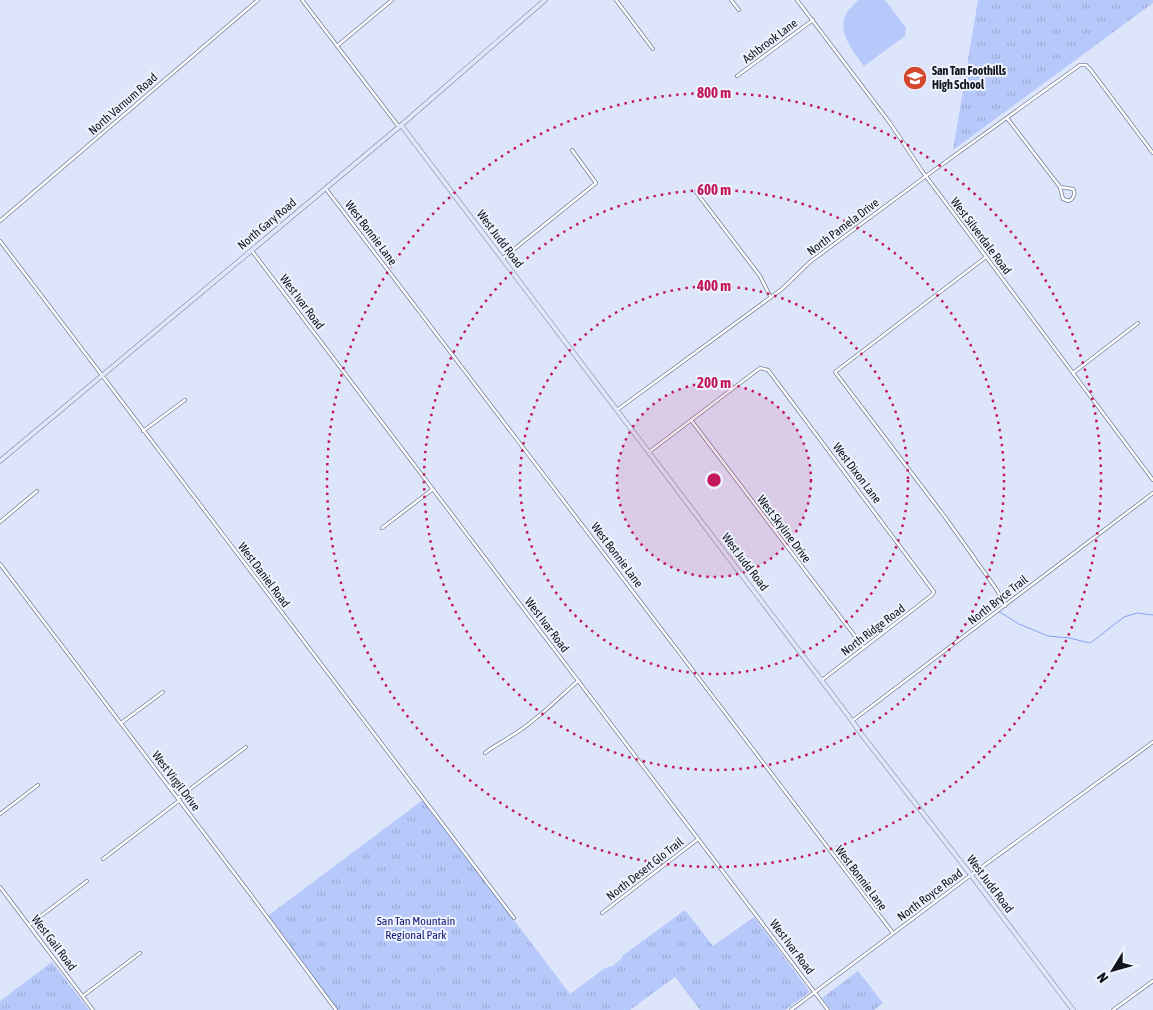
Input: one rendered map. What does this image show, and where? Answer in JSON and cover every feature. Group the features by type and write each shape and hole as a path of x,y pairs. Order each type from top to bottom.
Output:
{"street":[{"name":"North Varnum Road","path":"0,221 258,0"},
{"name":"West Judd Road","path":"302,0 502,259 862,735 1073,1010"},
{"path":"337,46 392,0"},
{"name":"North Gary Road","path":"0,461 400,126 545,0"},
{"path":"616,0 653,49"},
{"path":"731,0 739,10"},
{"name":"West Silverdale Road","path":"798,0 890,123 926,176 1153,480"},
{"name":"Ashbrook Lane","path":"737,76 813,20"},
{"name":"North Pamela Drive","path":"617,410 770,296 782,290 810,262 1075,68 1084,65 1090,69 1153,153"},
{"path":"1007,117 1060,187 1063,199 1069,201 1074,194 1073,189 1060,187"},
{"path":"502,259 596,183 572,150"},
{"name":"West Bonnie Lane","path":"326,188 893,933"},
{"path":"696,192 760,276 770,296"},
{"name":"West Daniel Road","path":"0,242 514,918"},
{"name":"West Ivar Road","path":"251,250 828,1010"},
{"path":"986,257 835,372 944,517 997,590 1005,606"},
{"path":"1073,373 1138,323"},
{"name":"West Dixon Lane","path":"690,420 760,368 768,370 814,429 934,592"},
{"path":"144,431 185,400"},
{"path":"648,452 690,420"},
{"name":"West Skyline Drive","path":"690,420 864,648"},
{"path":"382,528 433,489"},
{"path":"0,522 37,491"},
{"name":"North Bryce Trail","path":"852,721 1153,493"},
{"name":"West Virgil Drive","path":"0,564 179,799 336,1010"},
{"name":"North Ridge Road","path":"822,680 932,596 934,592"},
{"path":"485,753 542,714 578,681"},
{"path":"121,723 163,692"},
{"name":"North Royce Road","path":"790,1010 1153,742"},
{"path":"103,859 246,747"},
{"path":"0,814 38,785"},
{"name":"North Desert Glo Trail","path":"602,912 698,839"},
{"path":"29,925 87,882"},
{"name":"West Gail Road","path":"0,887 93,1010"},
{"path":"82,996 140,953"},
{"path":"1113,1010 1153,980"}],"green space":[{"path":"859,0 885,0 906,28 905,36 864,66 847,41 843,24 850,8"},
{"path":"978,0 1153,0 1153,3 953,150"},
{"name":"San Tan Mountain Regional Park","path":"423,800 570,994 605,968 613,966 622,956 685,910 713,946 754,917 810,992 785,1010 700,1010 675,977 630,1010 336,1010 268,918 269,915"},
{"path":"52,962 89,1010 0,1010 0,1001"},
{"path":"858,971 883,1003 874,1010 831,1010 822,998"}],"waterway":[{"path":"998,611 1019,624 1048,636 1070,638 1089,643 1124,617 1137,613 1153,615"}],"place":[{"name":"San Tan Foothills High School","path":"915,78"}]}
